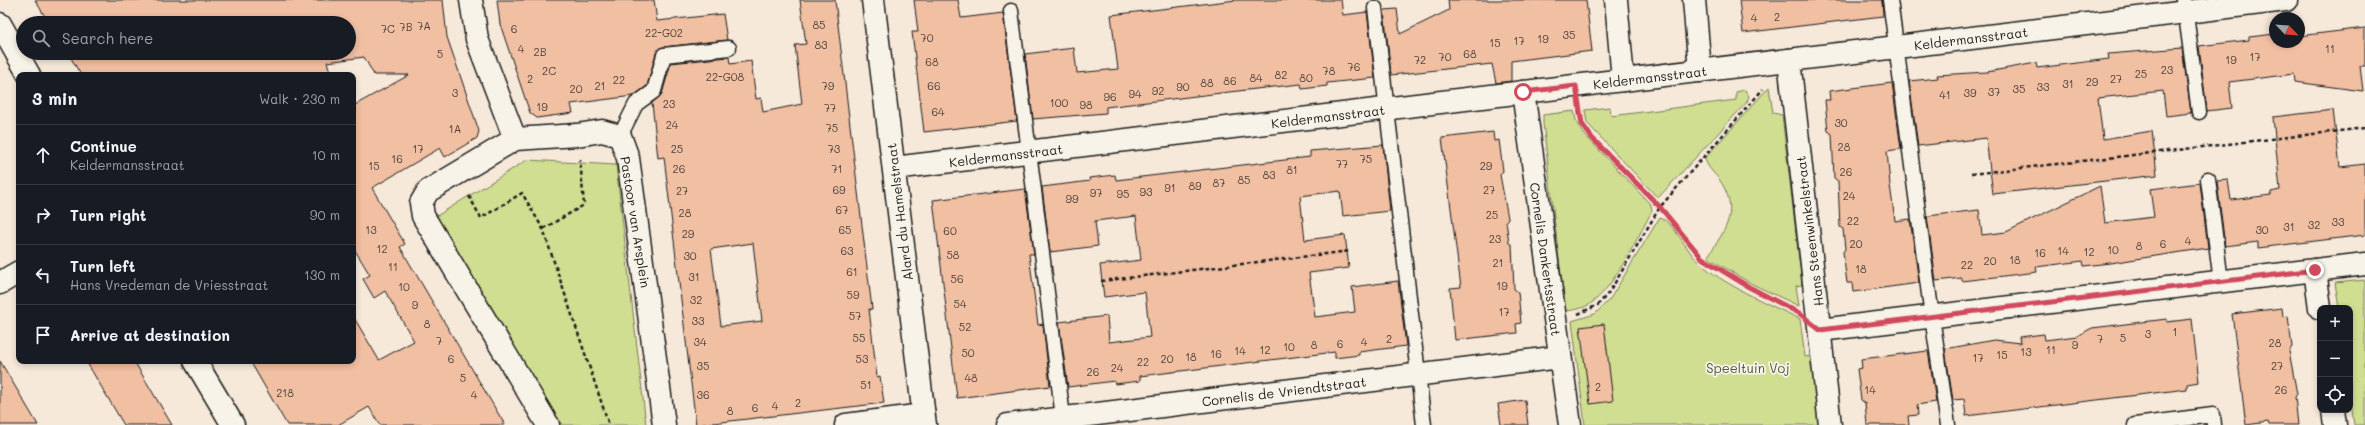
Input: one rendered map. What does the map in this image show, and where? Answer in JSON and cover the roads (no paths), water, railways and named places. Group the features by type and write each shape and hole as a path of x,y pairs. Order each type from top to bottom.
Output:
{"street":[{"path":"471,0 477,39 515,139"},
{"name":"Alard du Hamelstraat","path":"874,0 924,420"},
{"path":"1616,0 1623,80"},
{"path":"1694,0 1700,71"},
{"name":"Keldermansstraat","path":"894,168 1896,47 2184,6 2286,0"},
{"path":"0,24 16,52"},
{"path":"20,60 27,72"},
{"name":"Hans Steenwinkelstraat","path":"1788,60 1830,425"},
{"name":"Cornelis Dankertsstraat","path":"1523,92 1570,425"},
{"path":"548,425 422,216 421,203 428,191 515,139 577,135 602,131 620,136"},
{"name":"Pastoor van Arsplein","path":"620,136 628,158 664,425"},
{"path":"1820,330 2365,264"},
{"path":"2315,270 2320,305"},
{"path":"0,284 16,274"},
{"name":"Cornelis de Vriendtstraat","path":"1008,425 1064,422 1560,357"},
{"path":"197,364 233,425"},
{"path":"2333,413 2335,425"},
{"path":"846,425 924,420"}],"lane":[{"path":"1890,0 1932,317 1948,425"},
{"path":"2184,6 2199,112"},
{"path":"1375,8 1424,425"},
{"path":"1011,11 1064,422"},
{"path":"620,136 636,104 654,91 664,55 728,48"},
{"path":"2208,180 2221,282"},
{"path":"2135,425 2213,415 2214,425"}],"park label":[{"name":"Speeltuin Voj","path":"1748,367"}]}
